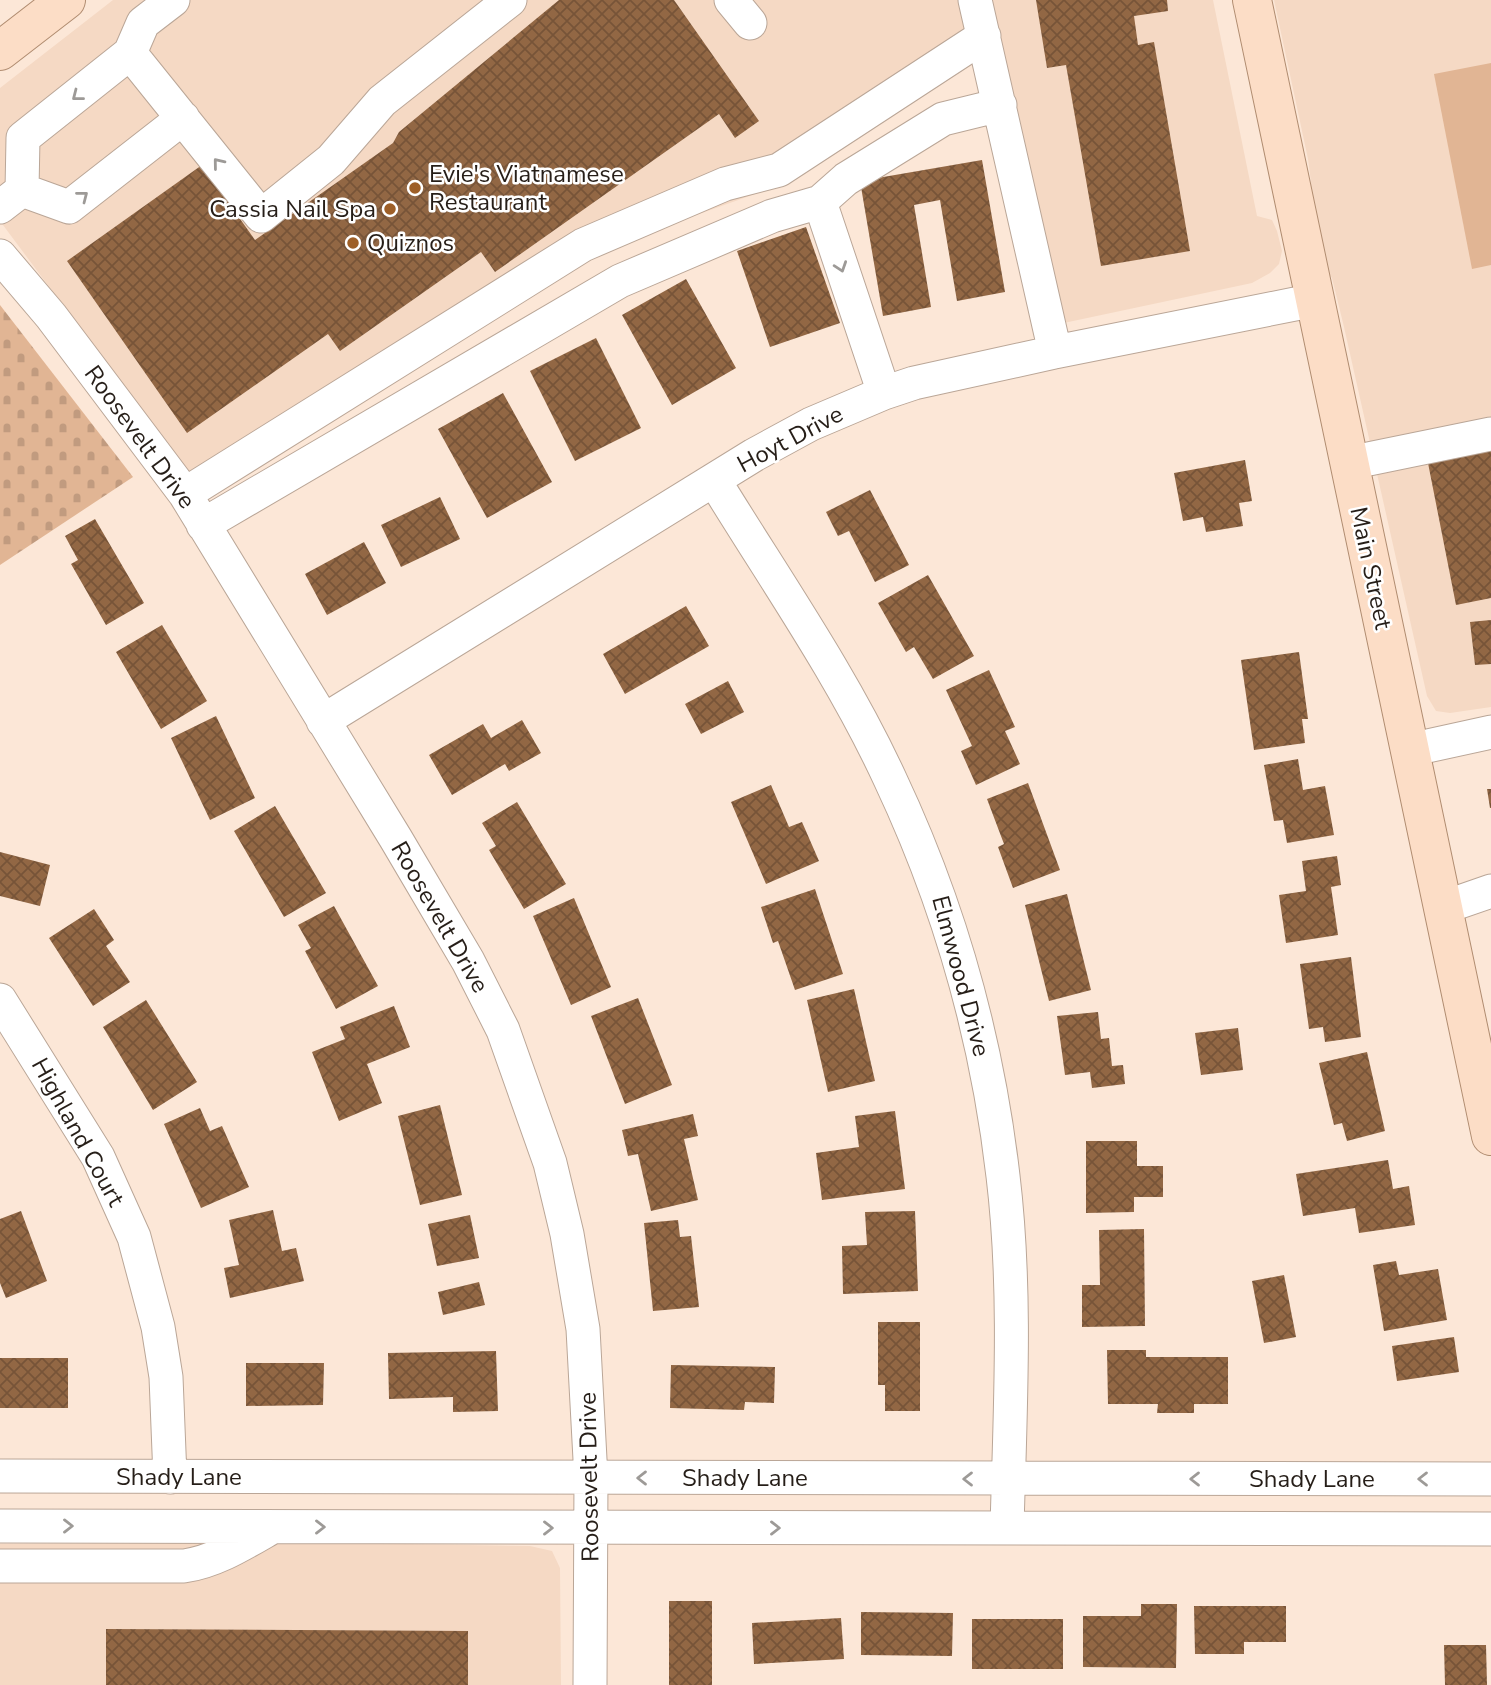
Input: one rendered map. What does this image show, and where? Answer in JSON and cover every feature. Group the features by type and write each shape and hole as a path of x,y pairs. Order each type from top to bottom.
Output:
{"main road":[{"path":"0,51 66,0"},
{"name":"Main Street","path":"1252,0 1491,1136"}],"street":[{"path":"173,0 143,23 130,53 23,138 11,198 69,207 183,118"},
{"path":"130,53 261,216 331,160 382,101 510,0"},
{"path":"975,0 1055,352"},
{"path":"184,494 583,245 725,184 779,170 984,36"},
{"path":"204,526 620,281 772,216 820,202 846,178 943,119 1000,105"},
{"path":"820,202 884,393"},
{"name":"Roosevelt Drive","path":"0,256 51,316 184,494 468,961 503,1030 550,1164 567,1234 583,1329 591,1478 590,1685"},
{"name":"Hoyt Drive","path":"323,721 714,480 811,425 884,393 960,372 1315,300"},
{"path":"1349,463 1491,434"},
{"name":"Elmwood Drive","path":"714,480 858,716 890,777 938,890 970,996 989,1078 1004,1177 1010,1308 1007,1528"},
{"path":"1409,750 1491,732"},
{"path":"1442,908 1491,891"},
{"name":"Highland Court","path":"0,1000 98,1157 134,1237 148,1282 162,1352 170,1477"},
{"name":"Shady Lane","path":"0,1476 1491,1479"},
{"name":"Shady Lane","path":"0,1526 1491,1529"},
{"path":"0,1566 184,1566 197,1564 243,1544 272,1527"}],"shaded area":[{"path":"113,0 1213,0 1257,216 1272,220 1282,251 1279,264 1270,273 1252,283 1059,324 997,52 971,60 786,183 618,243 208,500 0,221 0,88"},
{"path":"1274,0 1491,0 1491,707 1450,713 1436,711 1427,696 1332,278 1325,268 1307,213 1311,182 1308,159"},
{"path":"349,1543 530,1546 552,1551 560,1568 561,1685 0,1685 0,1544"}],"green space":[{"path":"1491,63 1491,265 1472,269 1434,74"},
{"path":"0,305 133,477 0,565"}],"building":[{"path":"559,0 674,0 759,121 735,138 719,114 495,272 481,252 340,351 328,334 187,433 67,261 202,165 255,240 393,143 399,132"},
{"path":"1036,0 1167,0 1168,11 1134,16 1138,45 1154,42 1190,251 1101,266 1066,65 1047,68"},
{"path":"982,160 1005,292 957,301 940,200 914,205 931,307 883,316 860,181"},
{"path":"806,227 840,323 770,347 737,251"},
{"path":"686,279 736,368 672,405 622,315"},
{"path":"596,338 641,428 575,461 530,371"},
{"path":"503,393 552,482 487,518 438,429"},
{"path":"1491,443 1491,598 1456,605 1428,463"},
{"path":"1245,460 1252,501 1239,503 1243,526 1206,532 1203,517 1183,521 1174,473"},
{"path":"870,490 909,565 875,582 849,531 838,536 826,512"},
{"path":"440,497 460,539 401,567 381,525"},
{"path":"95,519 144,603 106,625 71,564 78,560 65,536"},
{"path":"364,542 386,583 327,615 305,574"},
{"path":"928,575 974,656 933,679 914,647 906,652 878,603"},
{"path":"686,606 709,646 625,694 603,654"},
{"path":"1491,620 1491,664 1475,665 1470,622"},
{"path":"162,625 207,701 161,729 116,652"},
{"path":"1299,652 1308,719 1302,719 1305,743 1254,750 1241,660"},
{"path":"989,670 1015,727 1005,731 1020,764 976,785 961,751 972,746 946,690"},
{"path":"728,681 744,712 701,734 685,704"},
{"path":"216,716 255,798 210,820 171,738"},
{"path":"522,720 541,753 509,771 505,764 452,795 429,755 483,724 491,738"},
{"path":"1298,759 1303,790 1325,786 1334,835 1287,843 1283,820 1274,821 1264,765"},
{"path":"1028,783 1060,870 1013,888 998,847 1004,844 987,799"},
{"path":"771,785 789,827 802,822 819,861 766,884 731,802"},
{"path":"1487,789 1491,789 1491,808 1490,808"},
{"path":"517,802 566,884 524,909 489,850 496,846 482,823"},
{"path":"275,806 326,893 284,917 234,831"},
{"path":"0,852 50,865 40,906 0,896"},
{"path":"1337,856 1341,885 1331,887 1338,935 1286,943 1279,895 1306,891 1302,861"},
{"path":"815,889 843,974 795,990 778,941 773,943 761,907"},
{"path":"1067,894 1091,990 1049,1001 1025,905"},
{"path":"574,898 611,987 571,1005 533,916"},
{"path":"334,906 378,986 336,1009 305,951 311,948 298,925"},
{"path":"94,909 114,940 106,946 130,982 93,1006 49,938"},
{"path":"1351,957 1361,1037 1325,1042 1323,1027 1309,1029 1300,964"},
{"path":"854,989 875,1081 828,1092 807,1000"},
{"path":"638,998 672,1085 625,1104 591,1016"},
{"path":"146,1000 197,1082 153,1110 103,1027"},
{"path":"394,1006 410,1047 367,1064 382,1103 339,1121 312,1052 345,1039 340,1027"},
{"path":"1098,1012 1101,1039 1109,1038 1112,1066 1123,1065 1125,1084 1092,1088 1090,1072 1065,1075 1057,1016"},
{"path":"1238,1028 1243,1070 1201,1075 1195,1033"},
{"path":"1367,1052 1385,1131 1347,1141 1342,1123 1334,1125 1319,1063"},
{"path":"440,1105 462,1195 420,1205 398,1116"},
{"path":"200,1108 210,1131 222,1126 249,1187 201,1208 164,1124"},
{"path":"895,1111 905,1189 822,1200 816,1153 859,1147 855,1116"},
{"path":"693,1114 698,1136 684,1139 698,1200 651,1211 638,1154 628,1156 622,1130"},
{"path":"1086,1141 1137,1141 1137,1166 1163,1166 1163,1197 1134,1197 1134,1212 1086,1213"},
{"path":"1388,1160 1393,1189 1409,1186 1415,1225 1359,1233 1355,1208 1303,1216 1296,1174"},
{"path":"273,1210 282,1251 296,1248 304,1281 230,1298 224,1268 239,1265 229,1220"},
{"path":"21,1211 47,1281 6,1298 0,1283 0,1219"},
{"path":"915,1211 918,1291 843,1294 842,1246 867,1245 865,1212"},
{"path":"470,1215 479,1258 437,1266 428,1224"},
{"path":"678,1220 680,1237 691,1236 699,1307 653,1311 644,1223"},
{"path":"1144,1229 1145,1326 1082,1327 1082,1285 1100,1285 1099,1230"},
{"path":"1396,1261 1399,1275 1438,1269 1447,1320 1384,1331 1373,1265"},
{"path":"1284,1275 1296,1337 1264,1343 1252,1281"},
{"path":"479,1282 485,1305 443,1315 438,1292"},
{"path":"878,1322 920,1322 920,1411 885,1411 885,1385 878,1385"},
{"path":"1454,1337 1459,1372 1397,1381 1392,1346"},
{"path":"1107,1350 1146,1350 1146,1357 1228,1357 1228,1404 1194,1404 1194,1413 1157,1413 1158,1404 1108,1404"},
{"path":"496,1351 498,1411 453,1412 453,1397 389,1399 388,1353"},
{"path":"0,1358 68,1358 68,1408 0,1408"},
{"path":"246,1363 324,1363 323,1405 246,1406"},
{"path":"671,1365 775,1367 774,1403 745,1402 744,1410 670,1408"},
{"path":"669,1601 712,1601 712,1685 669,1685"},
{"path":"1141,1604 1177,1604 1176,1668 1083,1667 1083,1616 1141,1616"},
{"path":"1194,1606 1286,1606 1286,1642 1244,1642 1244,1654 1195,1654"},
{"path":"861,1612 953,1613 952,1656 861,1655"},
{"path":"841,1618 844,1659 754,1664 752,1623"},
{"path":"972,1619 1063,1619 1063,1669 972,1669"},
{"path":"106,1629 468,1631 468,1685 106,1685"},
{"path":"1444,1645 1486,1645 1487,1685 1445,1685"}],"place":[{"name":"Evie's Viatnamese Restaurant","path":"415,188"},
{"name":"Cassia Nail Spa","path":"390,209"},
{"name":"Quiznos","path":"353,243"}]}
